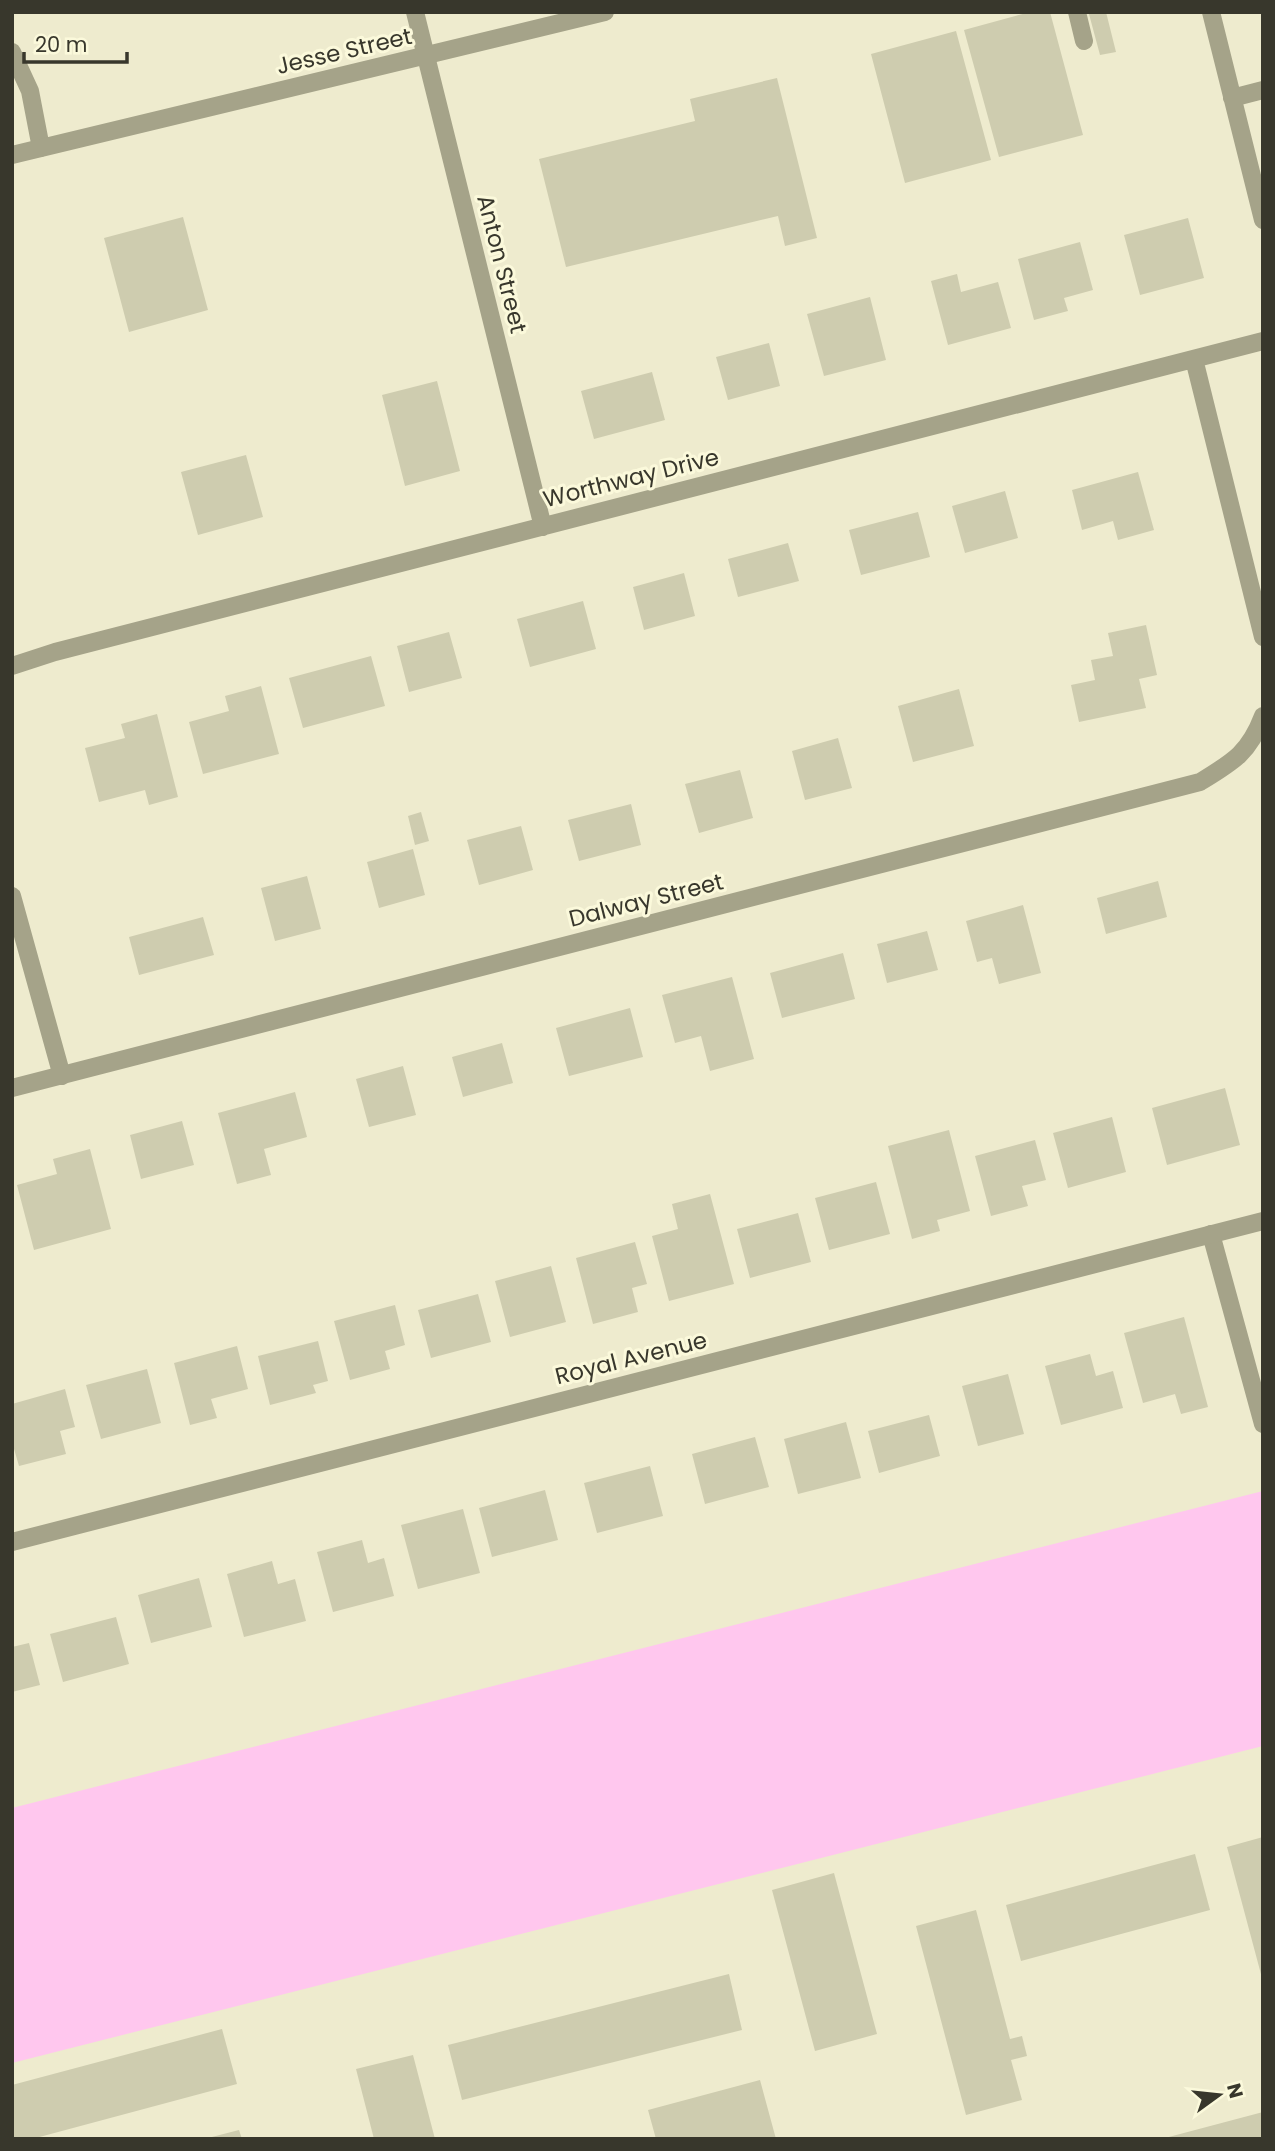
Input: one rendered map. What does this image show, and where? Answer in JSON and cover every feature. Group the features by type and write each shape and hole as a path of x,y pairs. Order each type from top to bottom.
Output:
{"street":[{"name":"Anton Street","path":"415,12 543,527"},
{"name":"Jesse Street","path":"12,155 425,58 605,12"},
{"path":"1077,12 1084,41"},
{"path":"1211,12 1263,220"},
{"path":"12,52 18,76 30,91 41,148"},
{"path":"1232,98 1263,90"},
{"name":"Worthway Drive","path":"12,666 55,652 1263,341"},
{"path":"1194,359 1263,637"},
{"name":"Dalway Street","path":"12,1088 1200,782 1234,761 1254,741 1263,716"},
{"path":"12,896 62,1076"},
{"name":"Royal Avenue","path":"12,1542 1263,1221"},
{"path":"1212,1234 1263,1424"}],"shaded area":[{"path":"1263,1491 1263,1746 12,2063 12,1808"}],"building":[{"path":"1030,12 1050,12 1083,135 999,157 964,30"},
{"path":"1106,12 1116,52 1100,55 1089,14"},
{"path":"956,31 991,160 905,183 871,54"},
{"path":"777,78 817,238 785,246 778,216 566,267 539,159 695,121 690,99"},
{"path":"183,217 208,310 129,332 104,238"},
{"path":"1188,218 1204,278 1140,295 1124,235"},
{"path":"1080,242 1093,290 1064,298 1068,311 1034,320 1018,259"},
{"path":"957,274 961,292 998,282 1011,328 948,345 931,281"},
{"path":"870,297 886,360 824,376 807,314"},
{"path":"769,343 780,386 728,400 716,357"},
{"path":"652,372 665,420 594,439 581,391"},
{"path":"437,381 460,471 405,486 382,395"},
{"path":"246,455 263,517 198,535 181,472"},
{"path":"1138,472 1154,530 1118,540 1113,521 1082,530 1072,490"},
{"path":"1005,491 1018,538 965,553 952,506"},
{"path":"918,512 930,557 861,575 849,530"},
{"path":"788,543 799,581 738,597 728,559"},
{"path":"684,573 695,616 644,630 633,587"},
{"path":"583,601 596,649 530,667 517,619"},
{"path":"1146,625 1157,675 1139,679 1146,708 1079,722 1071,685 1095,680 1091,660 1113,656 1108,633"},
{"path":"449,632 462,678 409,692 397,646"},
{"path":"371,656 385,706 303,728 289,678"},
{"path":"261,686 279,754 203,774 189,722 229,711 225,696"},
{"path":"959,689 974,746 913,762 898,706"},
{"path":"157,714 178,797 149,805 145,790 99,802 85,748 125,738 121,724"},
{"path":"838,738 852,788 805,800 792,751"},
{"path":"740,770 753,818 699,833 685,784"},
{"path":"631,804 641,845 579,861 568,820"},
{"path":"421,812 429,841 415,845 408,816"},
{"path":"521,826 533,870 479,885 467,840"},
{"path":"413,849 425,895 379,908 367,862"},
{"path":"307,876 321,929 275,941 261,888"},
{"path":"1158,881 1167,917 1106,934 1097,898"},
{"path":"1023,905 1041,973 999,984 992,958 977,962 966,921"},
{"path":"203,917 214,955 139,975 129,937"},
{"path":"927,931 938,970 887,983 877,944"},
{"path":"843,953 855,999 782,1018 770,973"},
{"path":"732,977 754,1059 710,1071 701,1036 675,1043 662,995"},
{"path":"630,1008 643,1057 569,1076 556,1028"},
{"path":"502,1043 513,1083 463,1097 452,1057"},
{"path":"403,1066 416,1115 369,1127 356,1079"},
{"path":"1225,1088 1240,1145 1167,1165 1152,1108"},
{"path":"295,1092 307,1137 264,1149 271,1175 237,1184 218,1113"},
{"path":"1112,1117 1126,1172 1068,1188 1053,1133"},
{"path":"182,1121 194,1165 141,1179 130,1135"},
{"path":"949,1130 970,1211 937,1220 940,1231 912,1239 888,1146"},
{"path":"1035,1140 1046,1180 1022,1186 1028,1206 991,1216 975,1156"},
{"path":"90,1149 111,1229 34,1250 17,1185 57,1174 53,1159"},
{"path":"876,1182 890,1234 829,1250 815,1198"},
{"path":"710,1194 734,1284 669,1301 652,1236 678,1229 672,1204"},
{"path":"798,1213 811,1262 750,1278 737,1229"},
{"path":"635,1242 647,1284 632,1288 638,1312 593,1324 576,1258"},
{"path":"551,1266 566,1322 510,1337 495,1281"},
{"path":"478,1294 491,1342 431,1358 418,1310"},
{"path":"395,1305 405,1345 385,1351 390,1369 350,1380 334,1321"},
{"path":"1184,1317 1208,1407 1181,1414 1175,1394 1143,1403 1124,1333"},
{"path":"318,1341 328,1381 313,1385 316,1393 270,1405 258,1356"},
{"path":"237,1346 248,1389 211,1399 217,1418 190,1425 174,1363"},
{"path":"1090,1354 1096,1376 1113,1371 1123,1408 1061,1425 1045,1366"},
{"path":"147,1369 161,1423 101,1439 86,1385"},
{"path":"1008,1374 1024,1434 978,1446 962,1386"},
{"path":"65,1389 75,1427 60,1431 66,1454 19,1466 12,1442 12,1404"},
{"path":"929,1415 940,1456 879,1473 868,1431"},
{"path":"846,1422 861,1478 798,1494 784,1439"},
{"path":"755,1437 769,1487 705,1504 692,1454"},
{"path":"650,1466 663,1516 597,1533 584,1483"},
{"path":"545,1490 558,1540 492,1557 479,1508"},
{"path":"463,1509 480,1573 418,1589 401,1525"},
{"path":"362,1540 368,1563 384,1558 394,1596 333,1612 317,1552"},
{"path":"272,1561 278,1584 295,1579 306,1621 244,1637 227,1574"},
{"path":"199,1578 212,1627 151,1643 138,1595"},
{"path":"116,1617 129,1664 63,1682 50,1634"},
{"path":"29,1643 40,1685 12,1692 12,1647"},
{"path":"1263,1837 1263,1978 1262,1978 1227,1847"},
{"path":"1195,1854 1210,1910 1021,1961 1006,1905"},
{"path":"834,1873 877,2034 815,2051 772,1890"},
{"path":"976,1910 1010,2039 1022,2036 1027,2056 1011,2060 1022,2100 966,2115 916,1926"},
{"path":"729,1974 742,2030 462,2100 448,2045"},
{"path":"222,2029 237,2084 32,2139 12,2139 12,2085"},
{"path":"413,2055 435,2139 374,2139 356,2069"},
{"path":"760,2080 776,2139 656,2139 648,2110"},
{"path":"1263,2112 1263,2139 1165,2139 1165,2138"},
{"path":"239,2130 242,2139 208,2139 208,2138"}]}
